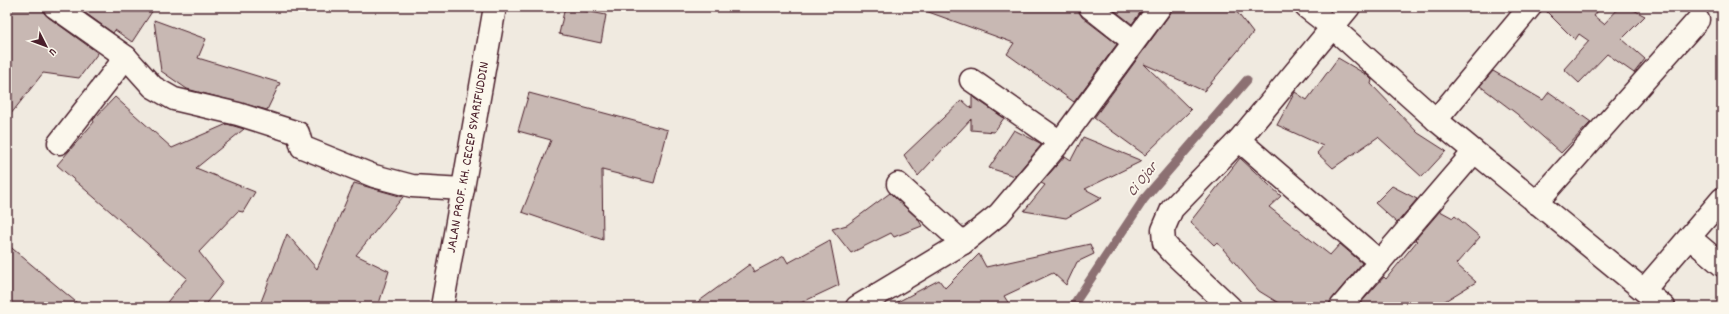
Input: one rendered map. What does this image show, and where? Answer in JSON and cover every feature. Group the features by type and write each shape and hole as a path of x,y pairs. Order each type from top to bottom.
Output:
{"street":[{"path":"54,7 126,57 153,87 174,99 238,114 298,133 302,147 374,176 412,186 463,188"},
{"name":"JALAN PROF. KH. CECEP SYARIFUDDIN","path":"442,307 494,7"},
{"path":"1090,7 1133,41"},
{"path":"857,307 963,243 999,214 1060,142 1133,41 1160,7"},
{"path":"1306,7 1333,28 1474,152 1664,307"},
{"path":"1230,307 1164,243 1163,230 1172,209 1238,140 1349,7"},
{"path":"1436,120 1530,7"},
{"path":"1536,203 1698,20"},
{"path":"59,143 126,57"},
{"path":"971,80 1060,142"},
{"path":"1238,140 1380,262"},
{"path":"1341,307 1474,152"},
{"path":"898,184 963,243"},
{"path":"1644,290 1690,238 1722,198"},
{"path":"1690,238 1722,265"}],"building":[{"path":"7,7 43,7 44,13 48,17 98,53 79,78 43,73 7,119"},
{"path":"77,7 155,7 132,42 115,30 113,33"},
{"path":"565,7 606,15 601,43 559,34"},
{"path":"923,7 1078,7 1082,17 1117,44 1074,102 1007,54 1014,43 923,10"},
{"path":"1110,7 1144,7 1132,24"},
{"path":"1172,7 1233,7 1253,33 1204,91 1144,64 1191,110 1145,155 1094,118 1170,14"},
{"path":"1542,7 1601,7 1594,16 1604,24 1620,7 1628,7 1645,16 1622,39 1645,59 1634,73 1607,54 1579,83 1564,69 1589,41 1579,34 1575,40"},
{"path":"154,20 206,39 198,58 280,83 267,110 187,89 161,71"},
{"path":"1338,58 1367,75 1372,80 1371,84 1418,133 1446,151 1422,177 1378,137 1333,168 1317,153 1323,146 1277,125 1295,92 1307,100"},
{"path":"1493,71 1543,100 1549,92 1591,122 1561,153 1517,114 1480,86"},
{"path":"529,93 668,130 654,183 602,170 603,240 522,212 551,140 518,131"},
{"path":"972,96 1004,118 994,132 971,130 971,119 918,176 904,155 962,100 972,109"},
{"path":"115,97 172,148 227,124 244,129 196,168 255,192 243,212 238,211 199,252 223,282 203,307 163,307 187,278 57,165 94,122 93,120"},
{"path":"1014,130 1042,144 1015,176 989,168"},
{"path":"1083,137 1142,161 1085,189 1102,198 1066,218 1024,211 1045,185 1041,183 1065,156 1071,160"},
{"path":"1240,158 1281,196 1269,207 1330,255 1340,244 1362,263 1332,299 1329,307 1285,307 1259,291 1217,242 1214,245 1190,222"},
{"path":"354,183 403,197 356,255 389,271 378,307 259,307 287,234 317,269"},
{"path":"1392,186 1417,199 1397,223 1375,203"},
{"path":"890,193 918,219 922,226 894,237 891,233 851,253 832,229 847,225"},
{"path":"1440,211 1453,218 1455,216 1480,237 1456,264 1476,282 1435,307 1357,307 1384,277 1386,279 1417,241 1415,240"},
{"path":"830,240 839,285 792,307 788,302 764,307 691,307 750,264 754,272 784,256 788,263"},
{"path":"7,244 82,307 7,307"},
{"path":"1090,244 1094,254 1077,262 1066,285 1053,273 1004,296 1011,307 888,307 939,280 945,288 979,254 986,267"}],"waterway":[{"name":"Ci Ojar","path":"1072,307 1144,199 1247,80"}]}
